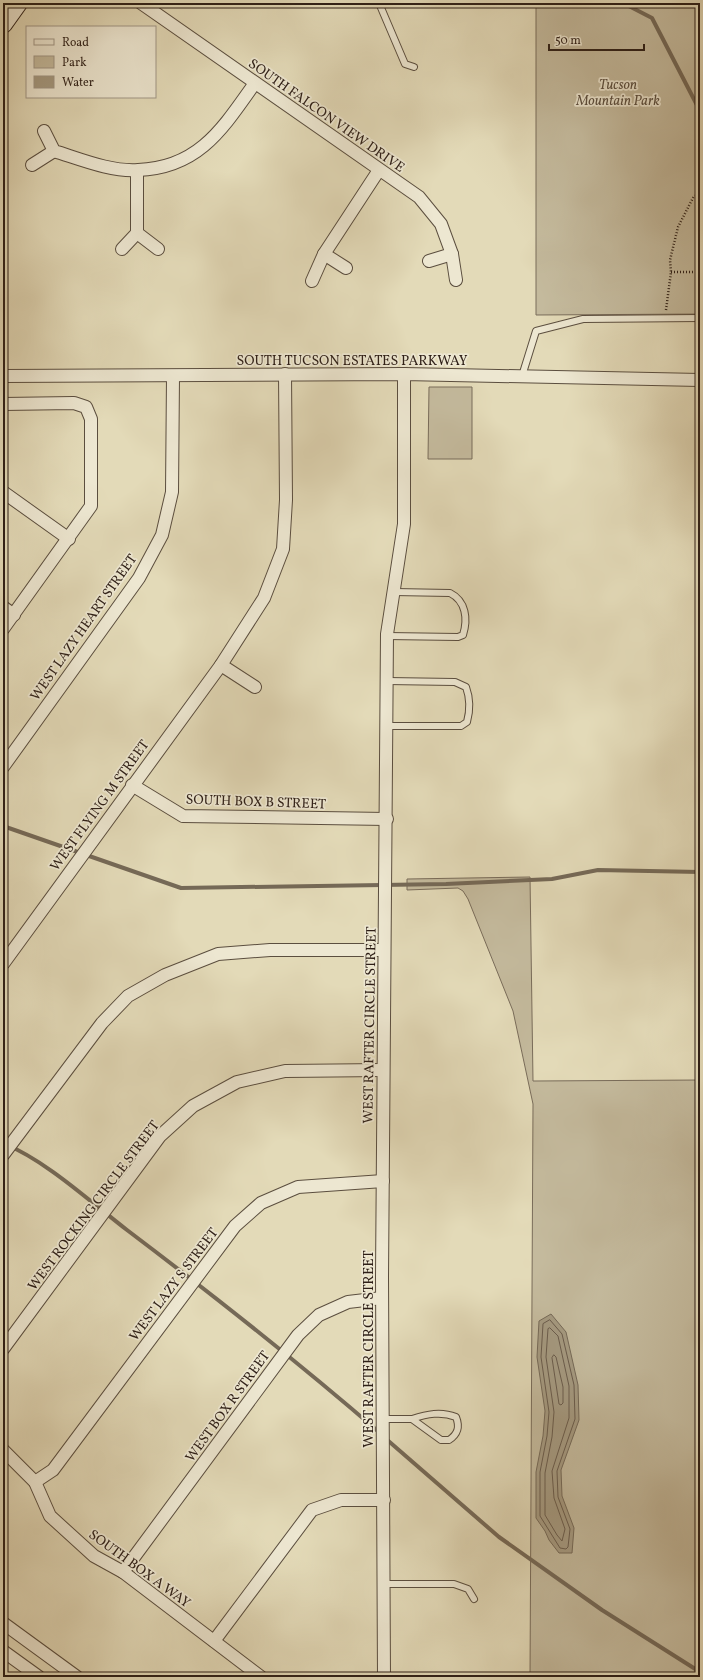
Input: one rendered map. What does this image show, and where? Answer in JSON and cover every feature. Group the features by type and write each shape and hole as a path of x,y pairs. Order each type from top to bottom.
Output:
{"main road":[{"path":"3,24 18,3"}],"street":[{"name":"SOUTH FALCON VIEW DRIVE","path":"141,3 419,197 441,224 452,254 456,280"},
{"path":"32,165 54,152 111,167 137,171 168,166 198,152 222,129 256,83"},
{"path":"44,131 54,152"},
{"path":"312,281 324,254 379,170"},
{"path":"122,249 137,232 137,171"},
{"path":"137,232 158,249"},
{"path":"324,254 346,268"},
{"path":"429,261 452,254"},
{"name":"SOUTH TUCSON ESTATES PARKWAY","path":"3,376 173,377 284,374 404,374 700,380"},
{"name":"WEST FLYING M STREET","path":"3,964 221,665 264,598 283,549 286,500 284,374"},
{"name":"WEST RAFTER CIRCLE STREET","path":"384,1677 382,1298 384,950 387,820 387,636 404,524 404,374"},
{"name":"WEST LAZY HEART STREET","path":"3,767 139,578 162,535 172,492 173,377"},
{"path":"3,404 74,403 86,406 91,419 92,506 3,629"},
{"path":"3,492 69,539"},
{"path":"3,607 14,614"},
{"path":"221,665 255,687"},
{"name":"SOUTH BOX B STREET","path":"132,786 183,816 387,820"},
{"path":"3,1155 102,1023 128,996 164,975 218,954 270,950 384,950"},
{"name":"WEST ROCKING CIRCLE STREET","path":"3,1349 160,1136 193,1106 237,1082 285,1072 383,1070"},
{"name":"WEST LAZY S STREET","path":"35,1482 53,1470 235,1226 261,1203 298,1187 383,1181"},
{"name":"WEST BOX R STREET","path":"123,1572 298,1335 319,1315 348,1302 382,1298"},
{"name":"SOUTH BOX A WAY","path":"3,1450 35,1482 50,1516 94,1556 123,1572 261,1677"},
{"path":"214,1640 312,1510 341,1500 384,1500"},
{"path":"3,1623 74,1676"},
{"path":"3,1651 39,1677"}],"lane":[{"path":"379,3 400,56 405,64 414,67"},
{"path":"522,376 536,331 583,319 700,318"},
{"path":"387,636 458,637 463,635 466,625 463,606 458,597 450,592 394,592"},
{"path":"387,681 455,682 466,687 469,699 469,715 467,722 461,726 387,726"},
{"path":"383,1419 412,1419 428,1414 449,1414 456,1417 459,1424 458,1432 449,1440 441,1440 412,1419"},
{"path":"384,1584 454,1584 468,1589 474,1599"}],"path":[{"path":"665,318 671,272 670,260 678,227 694,196 700,195"},
{"path":"671,272 700,272"}],"green space":[{"name":"Tucson Mountain Park","path":"536,3 700,3 700,314 536,315"},
{"path":"429,387 472,387 472,459 428,459"},
{"path":"530,877 533,1081 700,1080 700,1677 530,1677 533,1104 513,1011 468,899 463,891 458,888 407,890 407,879"}],"water":[{"path":"551,1314 566,1332 578,1385 579,1420 561,1470 562,1496 574,1528 572,1553 559,1553 549,1540 536,1518 536,1472 543,1436 545,1411 537,1357 539,1321"}],"waterway":[{"path":"623,3 652,18 700,111"},
{"path":"3,826 181,888 446,884 552,879 598,870 700,872"},
{"path":"3,1143 36,1160 67,1182 255,1329 380,1433"},
{"path":"385,1438 499,1537 602,1610 700,1672"}]}
